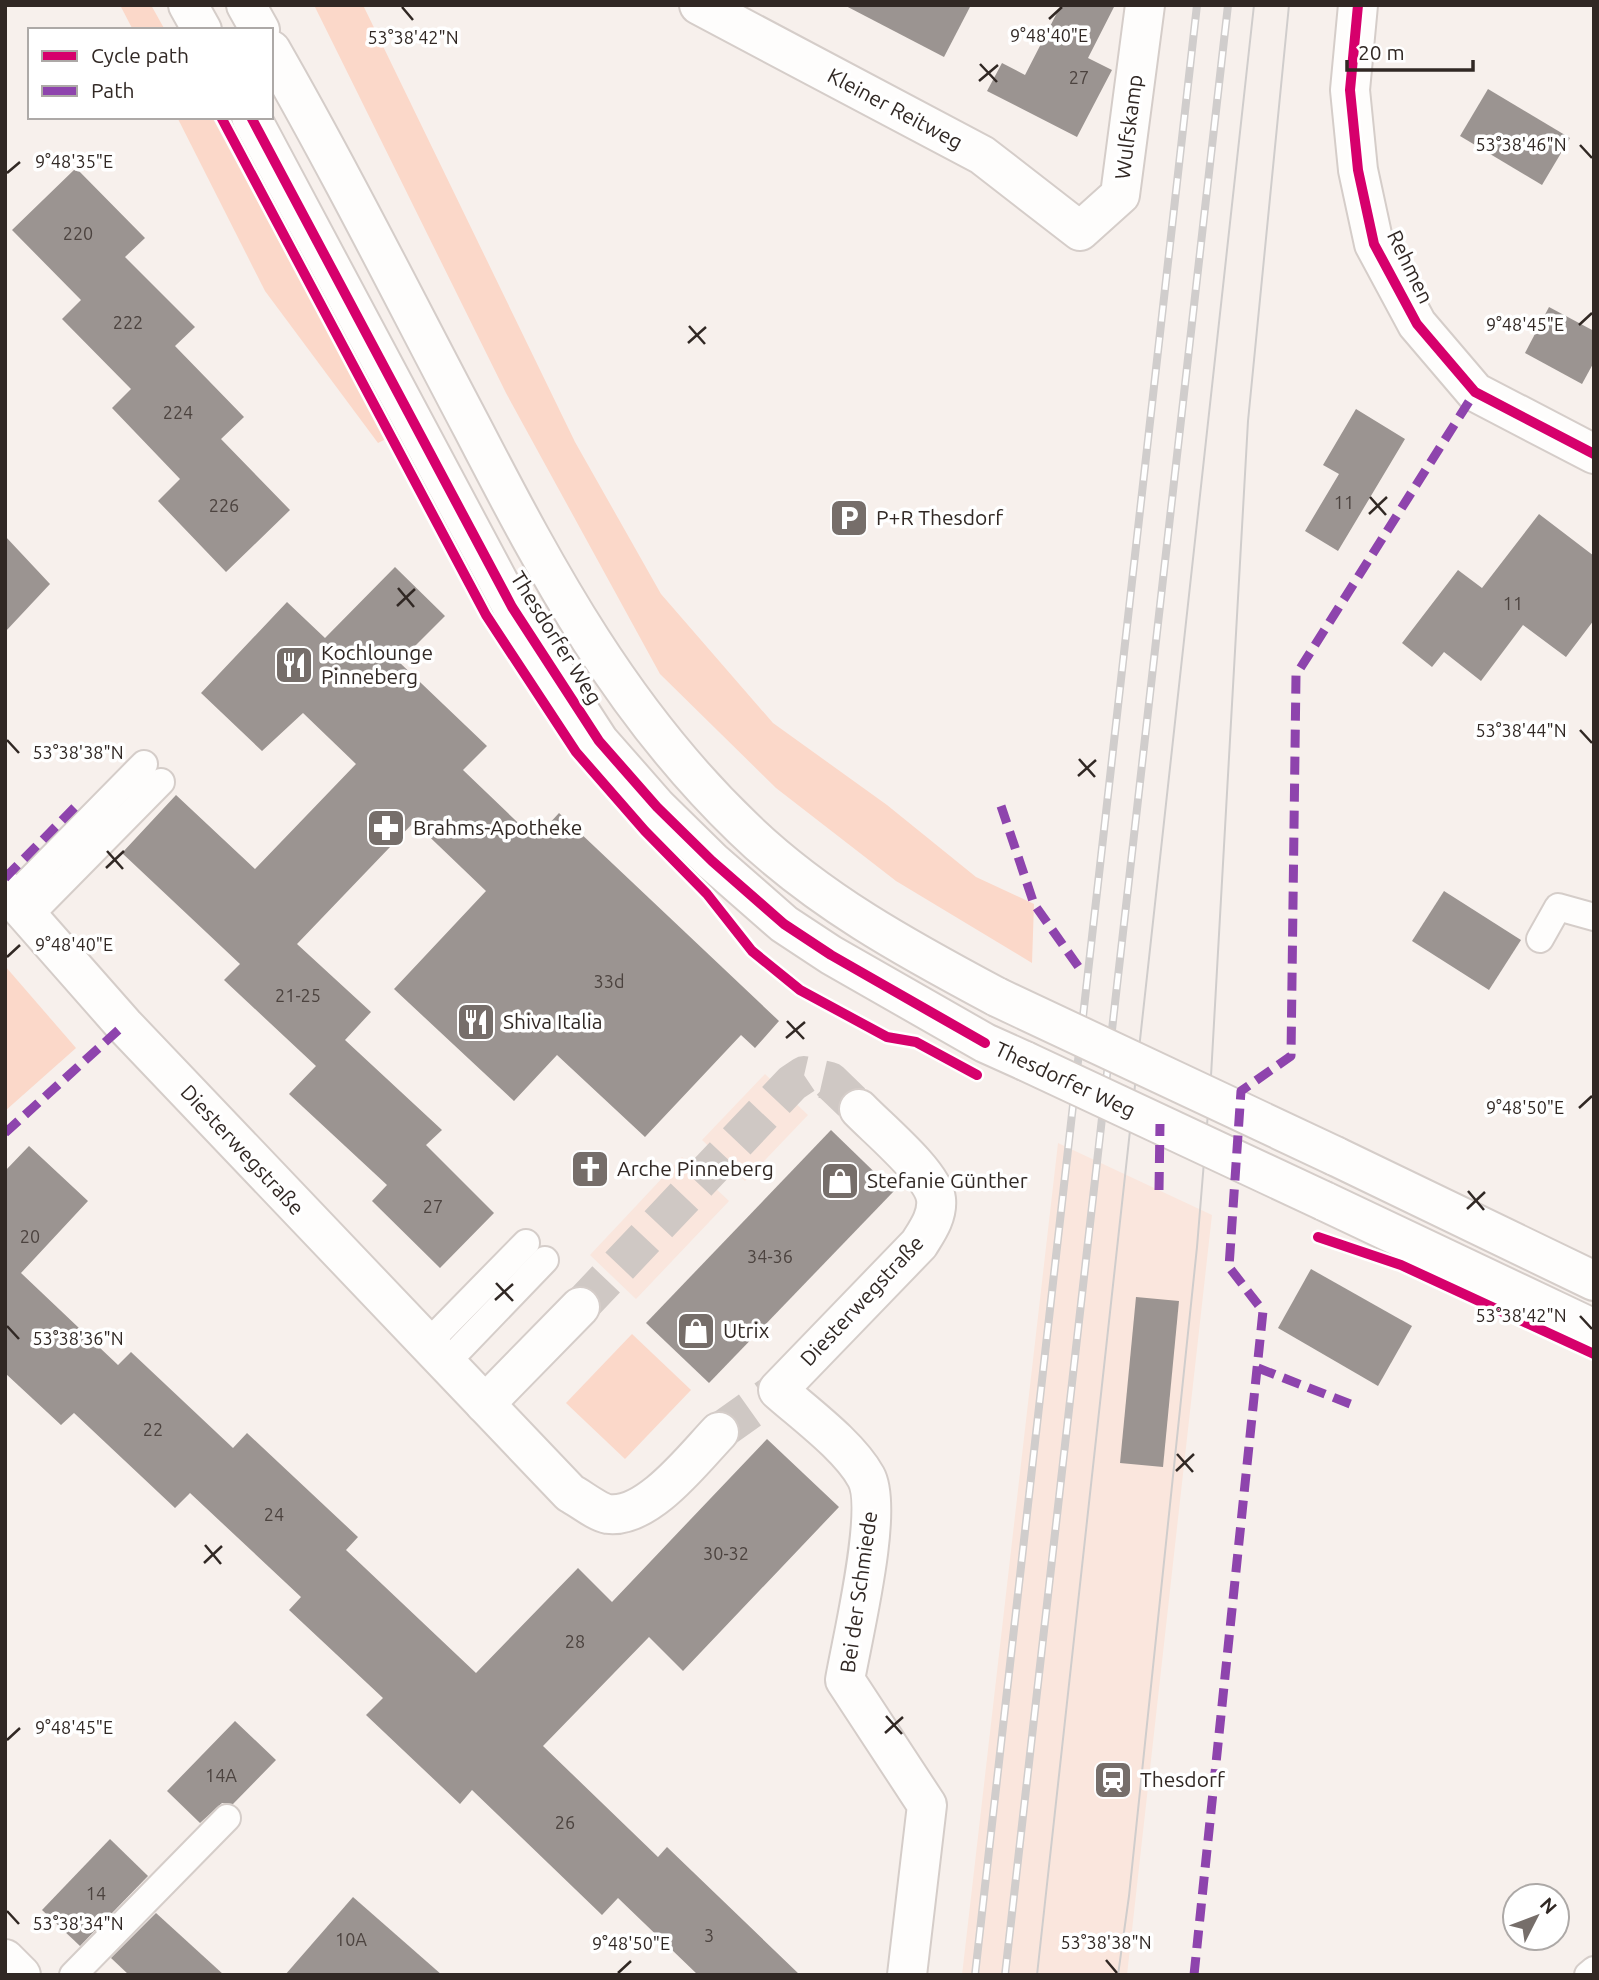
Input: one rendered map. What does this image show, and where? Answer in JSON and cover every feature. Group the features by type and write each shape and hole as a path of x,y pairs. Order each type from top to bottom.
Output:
{"street":[{"path":"188,5 201,28"},
{"path":"246,5 259,28"},
{"name":"Kleiner Reitweg","path":"699,5 982,155 1080,230"},
{"name":"Wulfskamp","path":"1080,230 1120,195 1144,5"},
{"name":"Rehmen","path":"1358,5 1350,90 1358,170 1374,244 1417,324 1475,392 1594,454"},
{"name":"Thesdorfer Weg","path":"273,54 551,579 642,718 742,828 802,880 860,921 997,997 1594,1281"},
{"name":"Thesdorfer Weg","path":"252,119 512,607 599,741 657,807 702,852 784,924 831,956 985,1043 1594,1329"},
{"name":"Diesterwegstraße","path":"15,902 124,1025 570,1493 608,1514 631,1510 654,1499 719,1432"},
{"name":"Diesterwegstraße","path":"778,1390 919,1244 932,1223 936,1199 928,1183 859,1109"},
{"path":"485,1405 580,1307"},
{"name":"Bei der Schmiede","path":"778,1390 852,1459 867,1479 872,1521 845,1679 927,1805 907,1975"},
{"path":"5,1959 21,1975"}],"lane":[{"path":"15,902 153,773"},
{"path":"1540,939 1558,907 1594,917"},
{"path":"436,1354 536,1252"},
{"path":"73,1975 227,1818"},
{"path":"1588,1975 1594,1970"}],"shaded area":[{"path":"120,5 151,5 164,28 132,28"},
{"path":"314,5 363,5 575,442 661,594 773,723 887,805 976,877 1034,904 1032,963 896,881 776,788 660,674 506,393"},
{"path":"178,119 213,119 386,439 378,443 265,291"},
{"path":"5,966 76,1048 5,1111"},
{"path":"765,1074 808,1115 745,1181 702,1140"},
{"path":"1058,1143 1212,1215 1127,1975 962,1975"},
{"path":"682,1157 729,1201 636,1299 590,1255"},
{"path":"632,1334 691,1390 625,1459 566,1403"}],"building":[{"path":"844,5 971,5 944,57"},
{"path":"1061,5 1115,5 1088,58 1112,70 1077,137 987,91 1002,63 1025,75"},
{"path":"1488,89 1570,138 1542,185 1460,136"},
{"path":"76,168 145,238 125,257 195,327 175,346 244,417 221,439 290,510 226,572 158,501 180,479 112,408 131,389 62,319 81,300 12,230"},
{"path":"1549,307 1594,331 1594,362 1582,384 1525,353"},
{"path":"1356,409 1405,439 1338,551 1305,531 1339,474 1323,465"},
{"path":"1539,514 1594,556 1594,620 1566,657 1523,625 1481,681 1444,652 1432,667 1402,643 1458,570 1482,588"},
{"path":"5,536 50,584 5,632"},
{"path":"395,567 445,616 399,662 487,746 463,770 535,839 559,813 779,1021 755,1048 741,1035 645,1137 557,1055 514,1101 394,989 486,891 414,822 297,944 371,1012 345,1040 442,1130 426,1145 494,1213 440,1268 372,1201 387,1185 289,1094 316,1066 224,980 240,964 122,853 176,795 255,869 356,764 303,713 262,751 201,693 287,602 325,638"},
{"path":"1444,891 1521,940 1489,990 1412,941"},
{"path":"831,1130 894,1191 709,1383 646,1323"},
{"path":"29,1146 88,1201 21,1273 118,1365 131,1352 233,1448 247,1433 358,1537 346,1550 476,1673 578,1568 612,1602 767,1439 839,1507 683,1671 649,1637 543,1746 658,1857 667,1847 800,1975 698,1975 618,1898 602,1915 472,1790 460,1804 366,1715 383,1698 289,1610 301,1597 190,1493 175,1508 74,1413 61,1425 5,1373 5,1171"},
{"path":"1311,1269 1412,1326 1378,1386 1278,1328"},
{"path":"1136,1297 1179,1301 1163,1467 1120,1463"},
{"path":"235,1721 276,1760 233,1804 222,1803 200,1823 167,1791"},
{"path":"110,1839 148,1876 80,1946 42,1910"},
{"path":"353,1897 442,1975 285,1975"},
{"path":"156,1913 224,1975 129,1975 111,1958"}],"tunnel":[{"path":"580,1307 792,1083 804,1075 830,1081 859,1109"},
{"path":"719,1432 778,1390"}],"tram line":[{"path":"1037,1975 1254,5"},
{"path":"1118,1975 1129,1896 1197,1247 1211,1076 1248,421 1289,5"}],"railway":[{"path":"975,1975 1197,5"},
{"path":"1005,1975 1228,5"}],"marked path":[{"path":"1194,1975 1263,1311 1229,1267 1241,1091 1291,1056 1296,675 1475,392"},
{"path":"5,878 78,804"},
{"path":"1001,806 1034,904 1080,969"},
{"path":"5,1133 124,1025"},
{"path":"1159,1190 1160,1124"},
{"path":"1258,1368 1358,1407"}],"cycle path":[{"path":"1358,5 1350,90 1358,170 1374,244 1417,324 1475,392 1594,454"},
{"path":"222,119 486,615 576,752 645,831 707,894 752,951 800,990 887,1037 916,1042 977,1075"},
{"path":"252,119 512,607 599,741 657,807 712,861 784,924 831,955 985,1043"},
{"path":"1318,1237 1401,1265 1594,1354"}],"place":[{"name":"P+R Thesdorf","path":"849,518"},
{"name":"Kochlounge Pinneberg","path":"294,665"},
{"name":"Brahms-Apotheke","path":"386,828"},
{"name":"Shiva Italia","path":"476,1022"},
{"name":"Arche Pinneberg","path":"590,1169"},
{"name":"Stefanie Günther","path":"840,1181"},
{"name":"Utrix","path":"696,1331"},
{"name":"Thesdorf","path":"1113,1780"}]}
